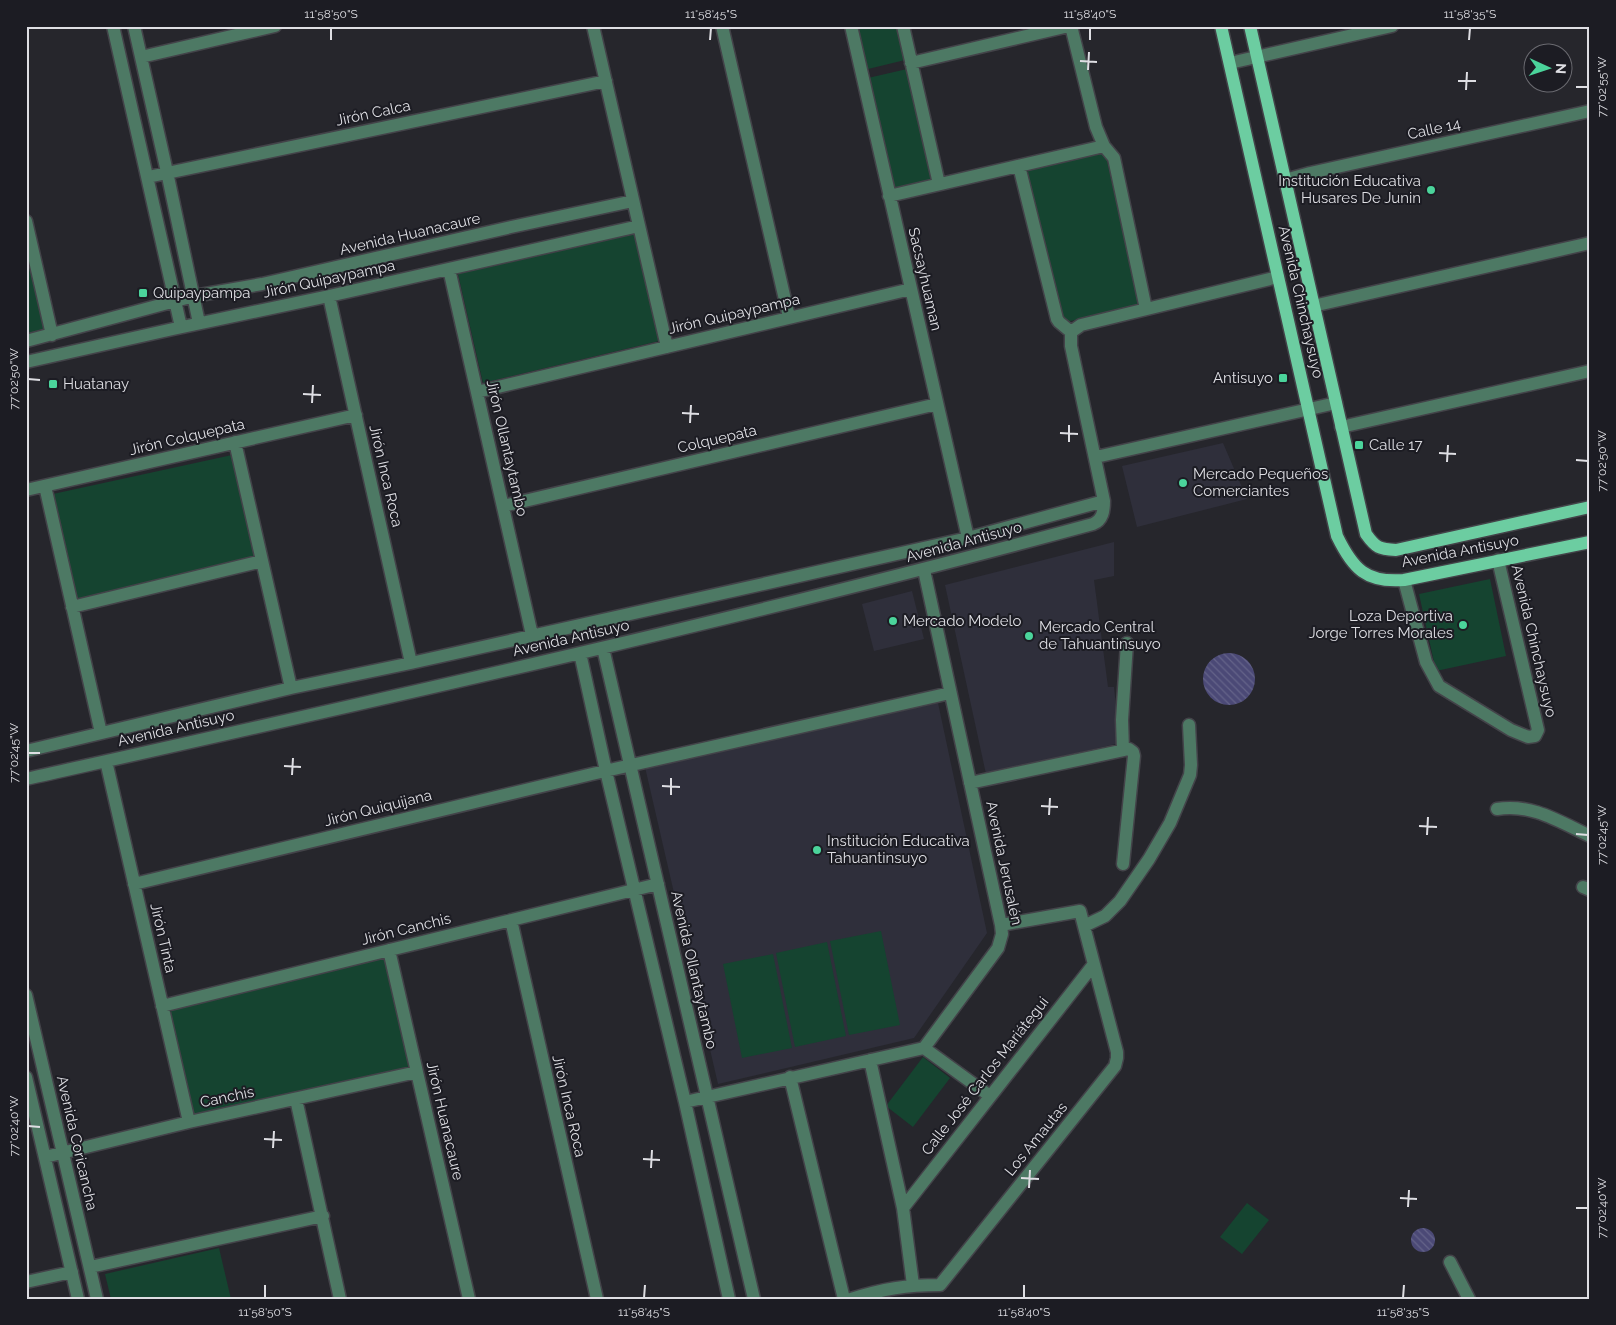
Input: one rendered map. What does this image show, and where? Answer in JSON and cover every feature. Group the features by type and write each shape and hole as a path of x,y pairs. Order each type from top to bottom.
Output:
{"main road":[{"name":"Avenida Chinchaysuyo","path":"1221,26 1309,409"},
{"name":"Avenida Chinchaysuyo","path":"1250,26 1336,403"},
{"name":"Avenida Antisuyo","path":"1336,403 1366,534 1374,546 1383,550 1396,550 1590,507"},
{"name":"Avenida Antisuyo","path":"1309,409 1337,536 1345,552 1357,568 1374,578 1388,581 1404,580 1590,542"}],"street":[{"path":"114,26 181,327"},
{"path":"134,26 199,323"},
{"path":"141,57 275,26"},
{"path":"594,26 667,347"},
{"path":"722,26 789,318"},
{"name":"Sacsayhuaman","path":"851,26 968,538"},
{"path":"903,26 939,184"},
{"path":"911,64 1070,26 1096,127 1104,146 1114,158 1146,309"},
{"path":"1230,63 1392,26"},
{"name":"Jirón Calca","path":"148,177 606,81"},
{"name":"Calle 14","path":"1285,180 1590,111"},
{"path":"889,196 1104,146"},
{"path":"1019,166 1057,319 1071,332 1081,325 1278,277"},
{"name":"Avenida Huanacaure","path":"176,302 194,296 262,284 511,226 633,201"},
{"path":"26,221 52,334"},
{"name":"Jirón Quipaypampa","path":"26,362 639,226"},
{"path":"1313,306 1590,243"},
{"name":"Jirón Ollantaytambo","path":"450,269 532,635"},
{"name":"Jirón Quipaypampa","path":"477,392 911,289"},
{"name":"Jirón Inca Roca","path":"330,296 411,663"},
{"path":"26,341 176,302"},
{"name":"Avenida Antisuyo","path":"26,779 580,654 924,570 1097,523 1104,511 1104,501 1071,346 1071,332"},
{"path":"1341,427 1590,372"},
{"path":"1096,457 1336,403"},
{"name":"Colquepata","path":"503,506 937,404"},
{"name":"Jirón Colquepata","path":"26,490 356,415"},
{"path":"236,442 291,688"},
{"path":"45,486 101,732"},
{"name":"Avenida Antisuyo","path":"26,751 291,688 411,663 968,538 1104,501"},
{"name":"Avenida Chinchaysuyo","path":"1404,580 1426,662 1439,686 1511,730 1528,737 1535,736 1538,730 1498,560"},
{"path":"72,607 262,561"},
{"name":"Avenida Jerusalén","path":"924,570 1002,934 998,948 924,1048"},
{"path":"1123,864 1129,753 1122,720 1126,643"},
{"name":"Avenida Ollantaytambo","path":"602,648 754,1299"},
{"path":"580,654 729,1299"},
{"name":"Jirón Quiquijana","path":"134,884 606,770 950,693"},
{"path":"1084,926 1105,916 1120,901 1170,823 1190,774 1189,725"},
{"path":"970,783 1129,753"},
{"name":"Jirón Tinta","path":"106,761 189,1122"},
{"path":"1497,809 1528,809 1542,813 1590,836"},
{"name":"Jirón Canchis","path":"162,1006 658,884"},
{"name":"Los Amautas","path":"851,1299 879,1290 913,1285 940,1285 1115,1066 1117,1052 1080,911 1001,925"},
{"name":"Jirón Inca Roca","path":"511,920 596,1299"},
{"name":"Jirón Huanacaure","path":"390,950 469,1299"},
{"name":"Calle José Carlos Mariátegui","path":"903,1208 1094,964"},
{"name":"Avenida Coricancha","path":"26,996 97,1299"},
{"path":"685,1102 924,1048 990,1096"},
{"path":"870,1060 903,1208 913,1285"},
{"name":"Canchis","path":"45,1157 189,1122 417,1072"},
{"path":"26,1077 78,1299"},
{"path":"790,1077 844,1299"},
{"path":"296,1099 340,1299"},
{"path":"90,1268 322,1216"},
{"path":"1450,1262 1469,1299"},
{"path":"26,1282 72,1272"}],"shaded area":[{"name":"Mercado Pequeños Comerciantes","path":"1223,443 1247,499 1137,527 1122,466"},
{"name":"Mercado Central de Tahuantinsuyo","path":"1114,542 1114,576 1094,580 1108,687 1114,687 1120,743 986,774 945,585"},
{"name":"Mercado Modelo","path":"912,591 924,639 874,651 862,604"},
{"name":"Institución Educativa Tahuantinsuyo","path":"938,703 987,933 914,1038 718,1084 645,767"}],"green space":[{"path":"858,26 898,26 905,60 868,69"},
{"path":"907,69 934,180 894,190 868,78"},
{"path":"1105,152 1140,305 1062,323 1027,171"},
{"path":"634,234 659,341 483,383 458,274"},
{"path":"26,252 44,330 26,334"},
{"path":"232,455 255,557 77,600 53,494"},
{"name":"Loza Deportiva Jorge Torres Morales","path":"1490,579 1506,656 1436,671 1419,594"},
{"path":"881,931 900,1025 849,1035 830,941"},
{"path":"827,942 846,1036 795,1047 776,953"},
{"path":"773,954 792,1048 742,1058 723,964"},
{"path":"386,955 412,1069 192,1117 167,1009"},
{"path":"923,1057 950,1078 913,1127 886,1106"},
{"path":"1247,1203 1269,1220 1242,1254 1220,1237"},
{"path":"219,1248 231,1299 111,1299 105,1274"}],"building":[{"path":"1229,653 1239,655 1247,661 1253,669 1255,679 1253,689 1247,697 1239,703 1229,705 1219,703 1211,697 1205,689 1203,679 1205,669 1211,661 1219,655"},
{"path":"1423,1228 1428,1229 1434,1235 1434,1245 1428,1251 1423,1252 1418,1251 1412,1245 1411,1240 1412,1235 1418,1229"}],"place":[{"name":"Institución Educativa Husares De Junin","path":"1431,190"},
{"name":"Quipaypampa","path":"143,293"},
{"name":"Antisuyo","path":"1283,378"},
{"name":"Huatanay","path":"53,384"},
{"name":"Calle 17","path":"1359,445"},
{"name":"Mercado Pequeños Comerciantes","path":"1183,483"},
{"name":"Mercado Modelo","path":"893,621"},
{"name":"Loza Deportiva Jorge Torres Morales","path":"1463,625"},
{"name":"Mercado Central de Tahuantinsuyo","path":"1029,636"},
{"name":"Institución Educativa Tahuantinsuyo","path":"817,850"}]}
